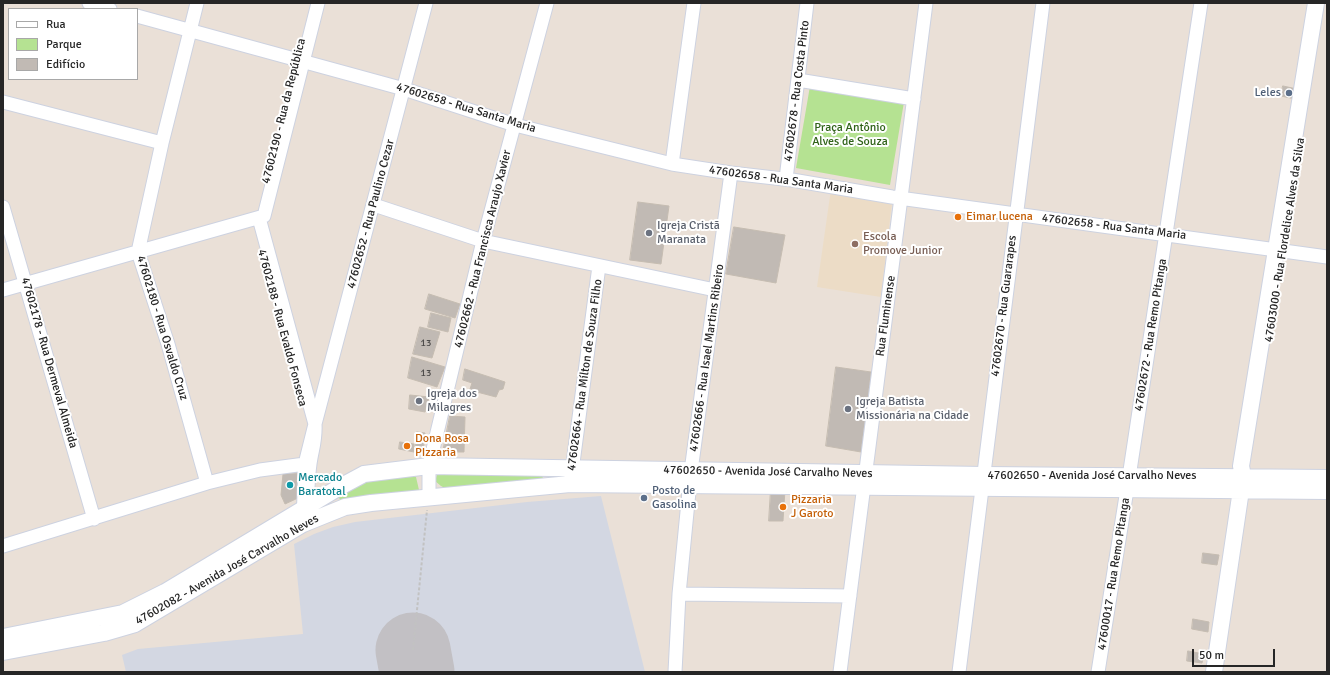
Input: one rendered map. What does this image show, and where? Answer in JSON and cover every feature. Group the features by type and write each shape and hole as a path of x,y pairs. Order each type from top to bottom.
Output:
{"street":[{"path":"89,3 106,8"},
{"name":"47602180 - Rua Osvaldo Cruz","path":"197,3 162,143 138,252 168,344 206,484"},
{"name":"47602190 - Rua da República","path":"258,218 300,61 311,3"},
{"path":"300,61 318,3"},
{"name":"47602652 - Rua Paulino Cezar","path":"305,513 305,464 311,437 374,206 426,3"},
{"name":"47602662 - Rua Francisca Araujo Xavier","path":"429,497 429,466 483,241 547,3"},
{"path":"672,164 694,3"},
{"name":"47602678 - Rua Costa Pinto","path":"786,179 807,3"},
{"name":"Rua Fluminense","path":"840,672 926,3"},
{"name":"47602670 - Rua Guararapes","path":"959,672 1043,3"},
{"name":"47602672 - Rua Remo Pitanga","path":"1128,483 1201,3"},
{"path":"1214,672 1242,483 1241,466 1280,250 1316,3"},
{"name":"47603000 - Rua Flordelice Alves da Silva","path":"1280,250 1323,3"},
{"name":"47602658 - Rua Santa Maria","path":"138,16 404,89 515,124 672,164 731,173 786,179 902,198 1327,257"},
{"path":"798,80 914,99"},
{"path":"3,102 162,143"},
{"name":"47602666 - Rua Isael Martins Ribeiro","path":"675,672 679,594 690,478 731,173"},
{"path":"374,206 483,241 715,290"},
{"name":"47602178 - Rua Dermeval Almeida","path":"3,207 94,519"},
{"path":"3,290 258,218 315,424"},
{"name":"47602188 - Rua Evaldo Fonseca","path":"258,218 311,437"},
{"name":"47602664 - Rua Mílton de Souza Filho","path":"570,484 599,266"},
{"name":"47602652 - Rua Paulino Cezar","path":"305,513 310,464 316,439 315,424"},
{"path":"3,546 206,484 260,470 305,464"},
{"name":"47602650 - Avenida José Carvalho Neves","path":"305,513 364,474 429,466 572,468 690,478 750,479 1293,484 1326,479"},
{"name":"47602082 - Avenida José Carvalho Neves","path":"305,513 429,497 570,484 596,484 690,478"},
{"name":"47600017 - Rua Remo Pitanga","path":"1098,672 1128,483"},
{"path":"4,643 101,625 165,592 305,513"},
{"path":"679,594 850,596"}],"path":[{"path":"413,650 429,497"}],"shaded area":[{"name":"Escola Promove Junior","path":"831,189 892,202 881,297 817,287"},
{"path":"601,496 645,672 126,672 122,655 138,649 303,634 294,544 314,534 333,527 355,522 527,502"}],"green space":[{"name":"Praça Antônio Alves de Souza","path":"810,86 904,102 890,185 796,168"},
{"path":"441,472 542,474 543,479 451,491 435,481 437,475"},
{"path":"410,475 416,477 419,490 416,493 342,501 337,496 362,482"}],"building":[{"name":"Leles","path":"1283,86 1297,89 1295,99 1281,96"},
{"name":"Igreja Cristã Maranata","path":"638,202 669,206 661,264 630,260"},
{"path":"734,227 785,235 776,283 726,274"},
{"path":"429,294 460,304 455,318 425,309"},
{"path":"431,313 451,318 448,332 428,327"},
{"path":"420,327 440,332 432,358 413,354"},
{"path":"412,357 445,367 437,387 408,378"},
{"name":"Igreja Batista Missionária na Cidade","path":"836,367 871,372 861,452 826,446"},
{"path":"465,369 505,382 503,389 499,390 496,397 477,392 469,392 472,383 463,380"},
{"name":"Igreja dos Milagres","path":"410,395 429,397 425,412 409,409"},
{"path":"450,416 465,417 464,452 443,452"},
{"path":"417,432 425,433 423,453 415,452"},
{"name":"Dona Rosa PIzzaria","path":"400,442 414,444 414,452 399,449"},
{"name":"Mercado Baratotal","path":"299,473 298,498 285,504 281,495 283,474"},
{"path":"771,489 785,490 783,521 769,521"},
{"path":"1203,553 1219,555 1217,565 1202,563"},
{"path":"1193,619 1209,622 1208,632 1192,629"},
{"path":"1188,651 1204,654 1202,663 1187,661"}],"runway":[{"path":"413,650 417,672"}],"place":[{"name":"Leles","path":"1289,93"},
{"name":"Eimar lucena","path":"958,217"},
{"name":"Igreja Cristã Maranata","path":"649,233"},
{"name":"Escola Promove Junior","path":"855,244"},
{"name":"Igreja dos Milagres","path":"419,401"},
{"name":"Igreja Batista Missionária na Cidade","path":"848,409"},
{"name":"Dona Rosa PIzzaria","path":"407,446"},
{"name":"Mercado Baratotal","path":"290,485"},
{"name":"Posto de Gasolina","path":"644,498"},
{"name":"Pizzaria J Garoto","path":"783,507"}]}
